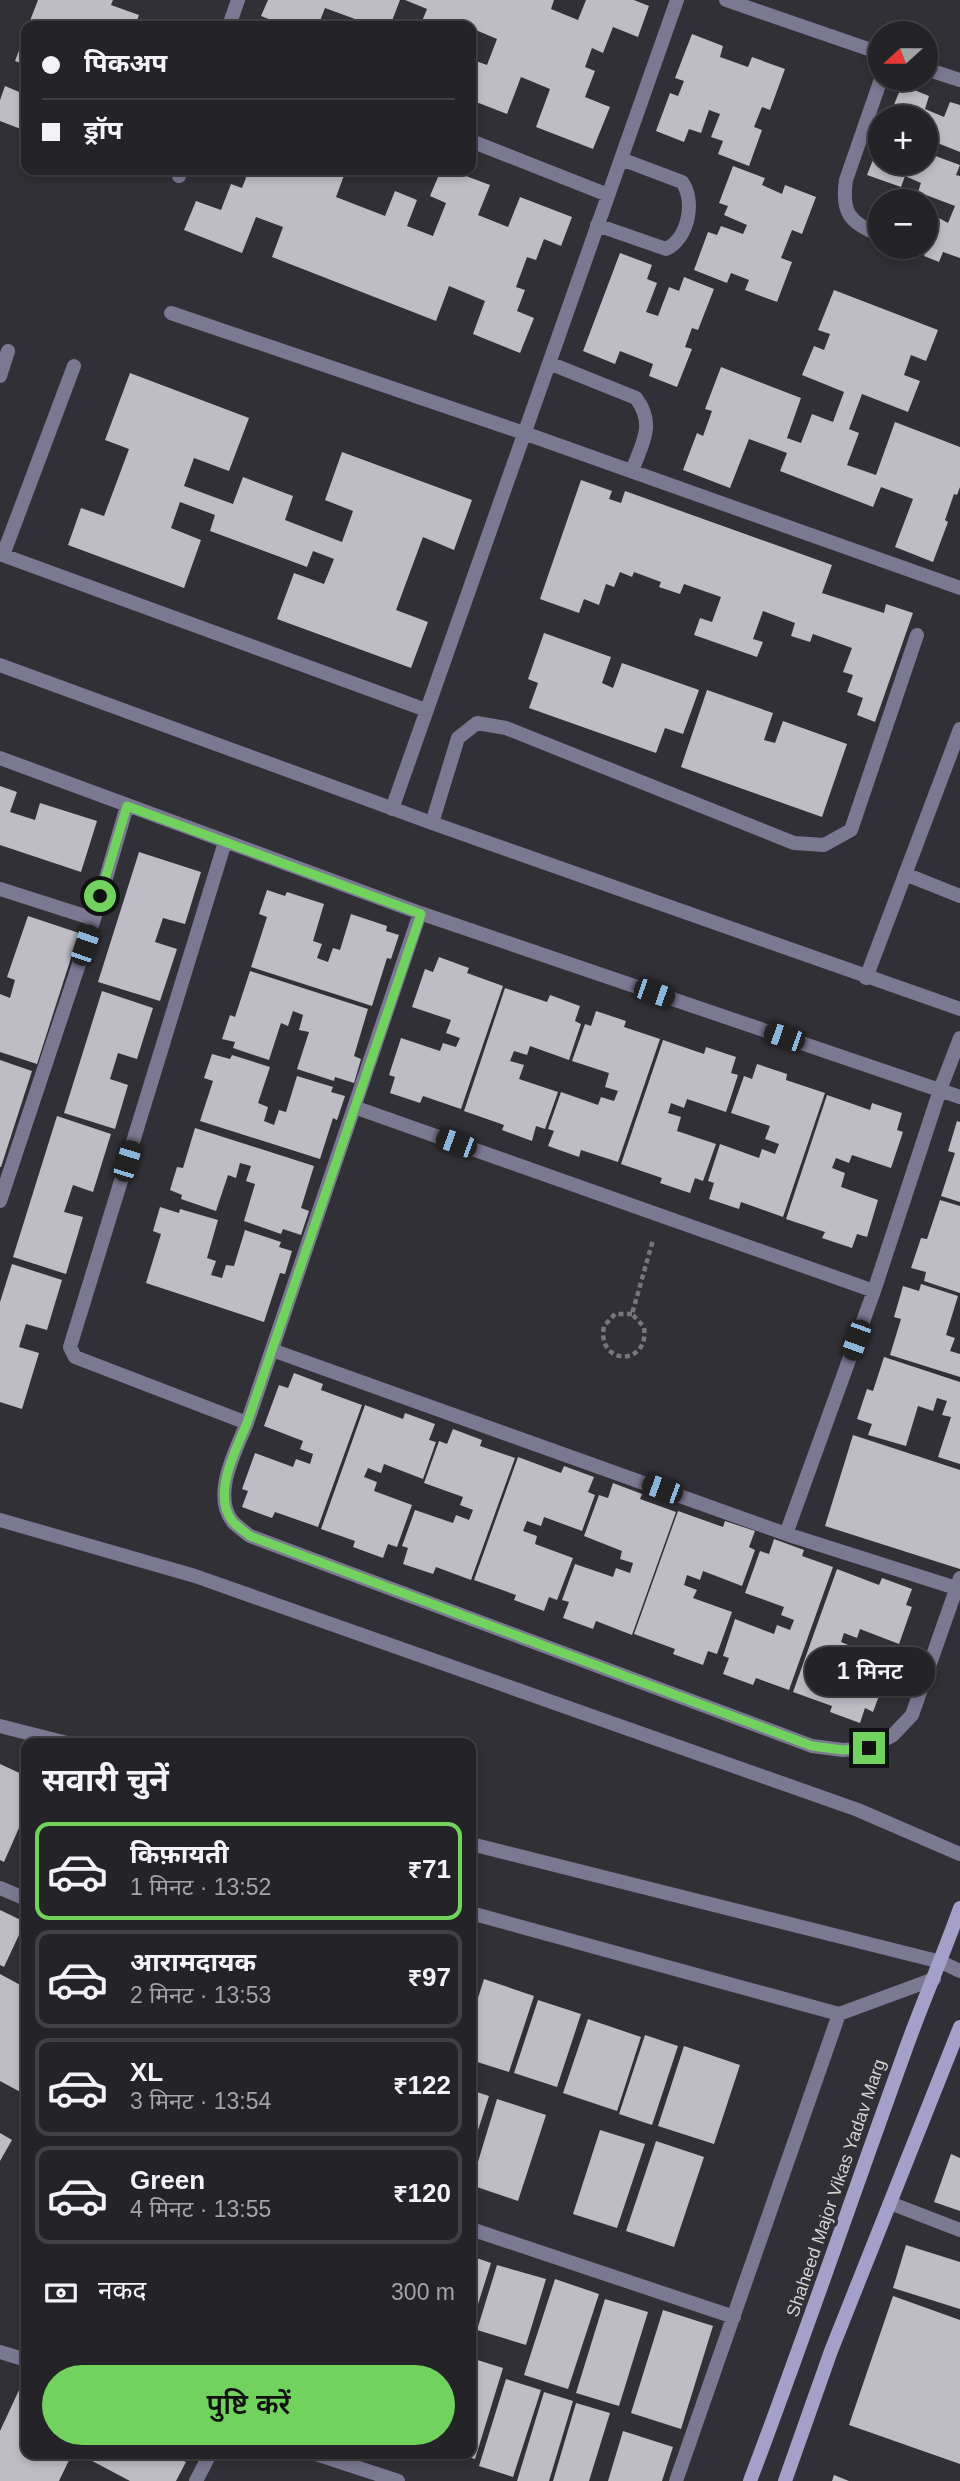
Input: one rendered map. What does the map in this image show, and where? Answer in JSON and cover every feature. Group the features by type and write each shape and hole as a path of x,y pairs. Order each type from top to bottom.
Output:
{"main road":[{"name":"Shaheed Major Vikas Yadav Marg","path":"750,2481 906,2048 960,1908"},
{"path":"785,2481 831,2351 960,2027"}],"street":[{"path":"231,21 238,0"},
{"path":"392,809 677,0"},
{"path":"726,0 868,49"},
{"path":"938,73 960,80"},
{"path":"868,231 861,228 848,214 844,196 846,180 877,91"},
{"path":"476,143 608,195"},
{"path":"597,225 666,249 676,244 682,234 691,202 688,190 682,182 621,159"},
{"path":"171,313 524,433 960,587"},
{"path":"0,376 8,351"},
{"path":"549,363 636,398 645,410 648,424 632,471"},
{"path":"74,366 1,555 426,710"},
{"path":"432,823 458,738 477,723 506,728 794,843 824,845 851,830 917,635"},
{"path":"0,665 392,809 960,1009"},
{"path":"866,978 960,729"},
{"path":"0,758 421,914 960,1097"},
{"path":"0,1201 94,919 127,806"},
{"path":"225,842 70,1347 75,1357 247,1423"},
{"path":"905,874 960,896"},
{"path":"1,892 94,919"},
{"path":"272,1350 786,1534 958,1583 912,1715 893,1735 869,1748 843,1750 812,1746 250,1536 232,1521 224,1499 228,1472 421,914"},
{"path":"786,1534 874,1292 940,1090 960,1038"},
{"path":"355,1107 874,1292"},
{"path":"0,1520 208,1580 845,1806 960,1854"},
{"path":"0,1726 47,1738"},
{"path":"476,1845 941,1962 960,1971"},
{"path":"0,1888 21,1897"},
{"path":"476,1914 839,2014 934,1979"},
{"path":"676,2481 839,2014"},
{"path":"890,2203 960,2230"},
{"path":"476,2231 734,2317"},
{"path":"2,2357 21,2359"},
{"path":"196,2481 207,2459"},
{"path":"331,2459 398,2481"}],"path":[{"path":"632,1314 660,1216"},
{"path":"615,1314 632,1314 640,1319 644,1327 644,1343 632,1355 615,1355 603,1343 604,1326 615,1314"}],"building":[{"path":"38,0 113,0 111,5 139,15 137,21 30,21"},
{"path":"268,0 400,0 392,21 354,21 325,8 320,21 274,21 261,16"},
{"path":"405,0 554,0 551,9 578,20 586,0 634,0 649,6 638,37 613,27 603,53 592,48 585,67 595,71 585,97 610,107 593,149 536,127 550,89 521,77 507,114 476,102 476,61 487,65 497,39 476,30 476,21 422,21 427,9"},
{"path":"692,34 723,46 720,57 748,67 752,57 785,69 770,110 762,107 754,127 762,130 749,166 718,154 723,141 711,137 720,114 709,110 701,133 689,129 684,142 656,131 670,93 678,96 684,81 675,78"},
{"path":"21,45 21,63 15,61"},
{"path":"5,86 21,93 21,129 0,121 0,100"},
{"path":"900,91 917,91 929,96 926,105 894,105"},
{"path":"950,102 960,105 960,152 938,143 938,114 944,117"},
{"path":"938,157 960,165 956,175 960,176 960,258 943,252 939,262 932,259 938,259 939,218 948,223 955,206 938,200 938,189 919,189 921,183 905,176 901,187 867,175 868,172 868,175 938,175"},
{"path":"733,166 765,178 762,185 782,194 785,185 816,197 802,234 792,230 781,258 792,262 777,302 745,290 749,280 731,273 727,283 694,270 708,232 717,235 721,226 743,234 747,225 724,215 728,206 719,203"},
{"path":"247,175 344,175 336,197 385,216 395,191 417,200 407,226 433,236 446,203 430,196 439,175 463,175 490,185 478,215 508,227 520,197 572,217 561,246 544,239 536,260 527,257 516,287 525,290 517,311 534,318 520,353 473,334 485,301 449,286 436,321 272,257 283,227 256,217 242,253 184,230 196,201 221,210 231,184 242,188"},
{"path":"620,253 652,265 647,279 657,283 646,312 658,316 669,287 679,291 684,277 714,289 698,330 692,328 685,347 692,349 677,387 649,376 653,364 620,351 615,364 583,351"},
{"path":"834,290 938,330 926,361 911,355 904,375 920,381 908,412 862,394 849,429 859,433 847,465 876,475 895,422 960,447 960,487 957,495 954,494 945,520 948,522 933,562 895,547 913,499 881,487 873,507 780,471 787,453 749,439 730,488 683,470 697,433 703,436 712,411 705,409 721,367 801,398 787,438 801,443 812,414 833,422 844,392 802,375 814,346 824,350 830,334 818,330"},
{"path":"130,373 249,418 229,471 194,458 184,486 233,504 243,477 293,496 285,520 342,542 353,511 325,500 342,452 472,500 454,550 423,537 396,610 428,622 411,668 277,619 294,573 324,584 334,559 313,551 307,567 210,531 215,515 180,502 171,528 201,540 184,588 68,545 81,508 104,516 129,449 105,440"},
{"path":"581,480 612,491 609,499 621,503 625,491 832,565 822,593 884,613 886,604 913,613 875,722 857,715 863,698 847,692 853,675 843,672 852,648 813,634 810,642 791,636 795,623 763,611 753,639 763,642 757,657 694,635 700,618 712,622 721,597 684,584 680,594 659,587 661,582 634,572 632,577 620,572 614,587 606,584 599,605 584,599 579,613 540,599"},
{"path":"544,633 611,657 602,683 613,688 622,663 699,690 683,734 665,728 656,753 529,708 538,683 528,679"},
{"path":"707,690 773,713 764,740 775,743 783,721 847,744 822,817 681,767"},
{"path":"0,786 17,792 10,812 35,820 40,803 97,821 81,872 0,845"},
{"path":"139,852 201,872 185,924 163,918 155,942 177,949 160,1001 98,982"},
{"path":"267,890 285,896 287,892 324,904 313,941 322,944 317,958 328,962 333,948 340,950 351,914 387,926 386,931 399,935 391,959 387,958 372,1006 251,967 267,917 259,914"},
{"path":"28,916 79,933 37,1064 0,1052 0,994 10,998 15,980 7,977"},
{"path":"439,957 469,968 467,973 503,986 461,1109 423,1096 420,1103 390,1093 395,1077 389,1075 401,1038 440,1051 443,1043 456,1047 460,1038 446,1033 451,1020 412,1007 425,969 433,972"},
{"path":"250,971 368,1009 354,1056 361,1059 354,1083 335,1077 334,1081 297,1069 309,1032 299,1030 303,1015 293,1011 288,1026 281,1023 269,1060 233,1048 235,1042 222,1039 230,1015 235,1017"},
{"path":"505,988 547,1002 550,995 580,1006 575,1021 581,1024 569,1060 530,1046 527,1055 514,1051 510,1061 524,1065 519,1079 558,1092 545,1129 536,1126 532,1141 502,1130 504,1125 464,1111"},
{"path":"102,991 153,1008 137,1059 118,1053 110,1079 128,1085 115,1129 64,1113"},
{"path":"596,1011 626,1021 624,1027 660,1039 618,1162 581,1150 579,1157 548,1146 554,1131 548,1129 561,1092 598,1105 601,1097 614,1101 618,1091 605,1087 609,1073 572,1061 585,1024 591,1026"},
{"path":"663,1040 704,1054 706,1047 736,1057 731,1073 738,1075 726,1112 687,1099 684,1108 671,1103 668,1113 681,1117 677,1131 716,1144 703,1181 695,1178 690,1193 660,1183 662,1178 621,1164"},
{"path":"212,1054 230,1059 232,1055 270,1067 258,1103 268,1107 264,1121 274,1125 279,1110 286,1112 297,1076 333,1087 331,1092 345,1096 337,1120 333,1118 320,1159 200,1121 213,1081 204,1078"},
{"path":"0,1060 32,1071 1,1167 0,1167"},
{"path":"757,1064 787,1074 786,1080 825,1093 783,1217 741,1202 739,1209 709,1199 714,1183 708,1181 720,1144 759,1158 762,1149 775,1154 779,1144 765,1139 770,1126 731,1113 744,1076 752,1079"},
{"path":"827,1095 870,1110 872,1103 902,1113 897,1130 903,1132 891,1168 852,1155 849,1163 836,1158 832,1168 845,1173 841,1187 878,1200 867,1237 857,1234 852,1248 822,1238 825,1232 786,1219"},
{"path":"57,1116 111,1134 93,1192 73,1185 64,1212 83,1217 66,1274 13,1257"},
{"path":"957,1121 960,1122 960,1202 941,1196 955,1153 948,1151"},
{"path":"195,1128 314,1166 301,1208 309,1211 301,1235 283,1229 281,1234 244,1221 255,1184 246,1181 251,1166 240,1163 236,1178 228,1175 216,1211 181,1199 182,1195 170,1190 177,1167 183,1168"},
{"path":"940,1200 960,1206 960,1293 924,1281 926,1272 911,1268 921,1238 927,1239"},
{"path":"160,1207 179,1213 180,1209 218,1220 207,1258 216,1261 211,1275 222,1278 226,1265 234,1266 245,1230 281,1242 279,1247 292,1251 285,1274 280,1273 264,1322 146,1283 161,1234 153,1231"},
{"path":"12,1264 62,1280 47,1330 26,1324 19,1347 39,1353 22,1409 0,1402 0,1302"},
{"path":"921,1284 958,1296 946,1335 955,1338 950,1351 960,1354 960,1377 890,1355 901,1319 894,1317 903,1286 919,1291"},
{"path":"884,1357 960,1382 960,1464 938,1457 951,1417 942,1415 947,1401 937,1398 933,1411 918,1406 906,1446 868,1435 872,1424 857,1419 867,1389 873,1391"},
{"path":"294,1373 323,1384 321,1390 362,1405 318,1527 275,1512 272,1518 242,1507 248,1491 242,1489 255,1453 293,1467 296,1459 310,1464 313,1454 300,1449 303,1441 264,1426 279,1385 288,1388"},
{"path":"365,1405 403,1419 405,1413 435,1424 429,1440 436,1442 423,1479 384,1464 381,1473 368,1468 364,1477 377,1482 374,1491 412,1505 397,1547 388,1544 383,1558 353,1547 355,1541 321,1529"},
{"path":"453,1429 482,1440 480,1446 515,1458 471,1580 436,1567 433,1574 403,1564 408,1548 402,1546 415,1510 453,1523 456,1515 469,1520 473,1510 460,1505 463,1497 424,1483 439,1441 447,1444"},
{"path":"853,1435 960,1470 960,1569 825,1526"},
{"path":"518,1457 561,1473 564,1466 594,1477 588,1492 595,1495 582,1531 544,1517 541,1526 527,1521 523,1531 537,1536 535,1544 573,1558 557,1600 549,1597 544,1611 514,1600 516,1595 474,1580"},
{"path":"613,1483 642,1494 640,1499 676,1512 632,1635 596,1621 593,1629 563,1618 569,1602 562,1600 575,1564 613,1577 616,1568 630,1573 633,1563 620,1559 622,1551 584,1536 599,1495 608,1498"},
{"path":"678,1511 723,1527 725,1521 755,1531 749,1547 755,1550 742,1586 703,1571 700,1580 687,1575 684,1585 697,1590 693,1598 732,1612 717,1654 708,1651 703,1665 673,1654 675,1649 634,1634"},
{"path":"774,1539 804,1550 802,1556 833,1567 789,1690 756,1678 753,1685 723,1674 729,1658 723,1656 735,1619 774,1634 777,1625 790,1630 794,1620 781,1615 784,1607 745,1593 760,1551 769,1554"},
{"path":"837,1569 879,1585 882,1578 912,1589 906,1605 912,1607 899,1644 860,1629 857,1638 844,1633 841,1642 853,1647 850,1655 889,1669 873,1712 865,1708 860,1723 830,1712 832,1706 793,1692"},
{"path":"0,1764 21,1774 21,1823 4,1862 0,1860"},
{"path":"0,1910 21,1920 21,1931 4,1967 0,1965"},
{"path":"0,1974 21,1985 21,2092 0,2081"},
{"path":"484,1979 534,1996 509,2072 476,2062 476,2004"},
{"path":"538,2000 581,2014 557,2087 514,2073"},
{"path":"588,2019 641,2037 617,2111 563,2093"},
{"path":"645,2035 678,2046 652,2125 619,2114"},
{"path":"684,2046 740,2065 714,2144 658,2126"},
{"path":"476,2092 489,2096 476,2136"},
{"path":"497,2099 546,2115 518,2201 476,2187 476,2168"},
{"path":"600,2130 645,2144 617,2228 573,2214"},
{"path":"0,2133 12,2140 0,2161"},
{"path":"656,2141 704,2157 674,2247 626,2231"},
{"path":"951,2154 960,2158 960,2211 934,2202"},
{"path":"906,2245 960,2262 960,2309 893,2288"},
{"path":"476,2258 491,2263 476,2310"},
{"path":"497,2265 546,2279 526,2345 477,2330"},
{"path":"555,2279 599,2294 568,2389 524,2375"},
{"path":"893,2296 960,2320 960,2464 849,2425"},
{"path":"605,2299 648,2312 619,2406 576,2393"},
{"path":"663,2310 713,2326 681,2429 631,2413"},
{"path":"476,2360 503,2368 476,2456"},
{"path":"506,2379 541,2390 513,2477 479,2466"},
{"path":"21,2386 21,2459 70,2459 59,2481 0,2481 0,2431"},
{"path":"544,2392 573,2401 549,2481 517,2481"},
{"path":"576,2403 610,2413 589,2481 553,2481"},
{"path":"623,2431 673,2447 662,2481 608,2481"},
{"path":"88,2459 180,2459 186,2462 176,2481 130,2481"},
{"path":"834,2475 849,2481 832,2481"}],"route":[{"path":"100,896 127,806 421,914 228,1472 224,1499 232,1521 250,1536 812,1746 843,1750 869,1748"}]}
